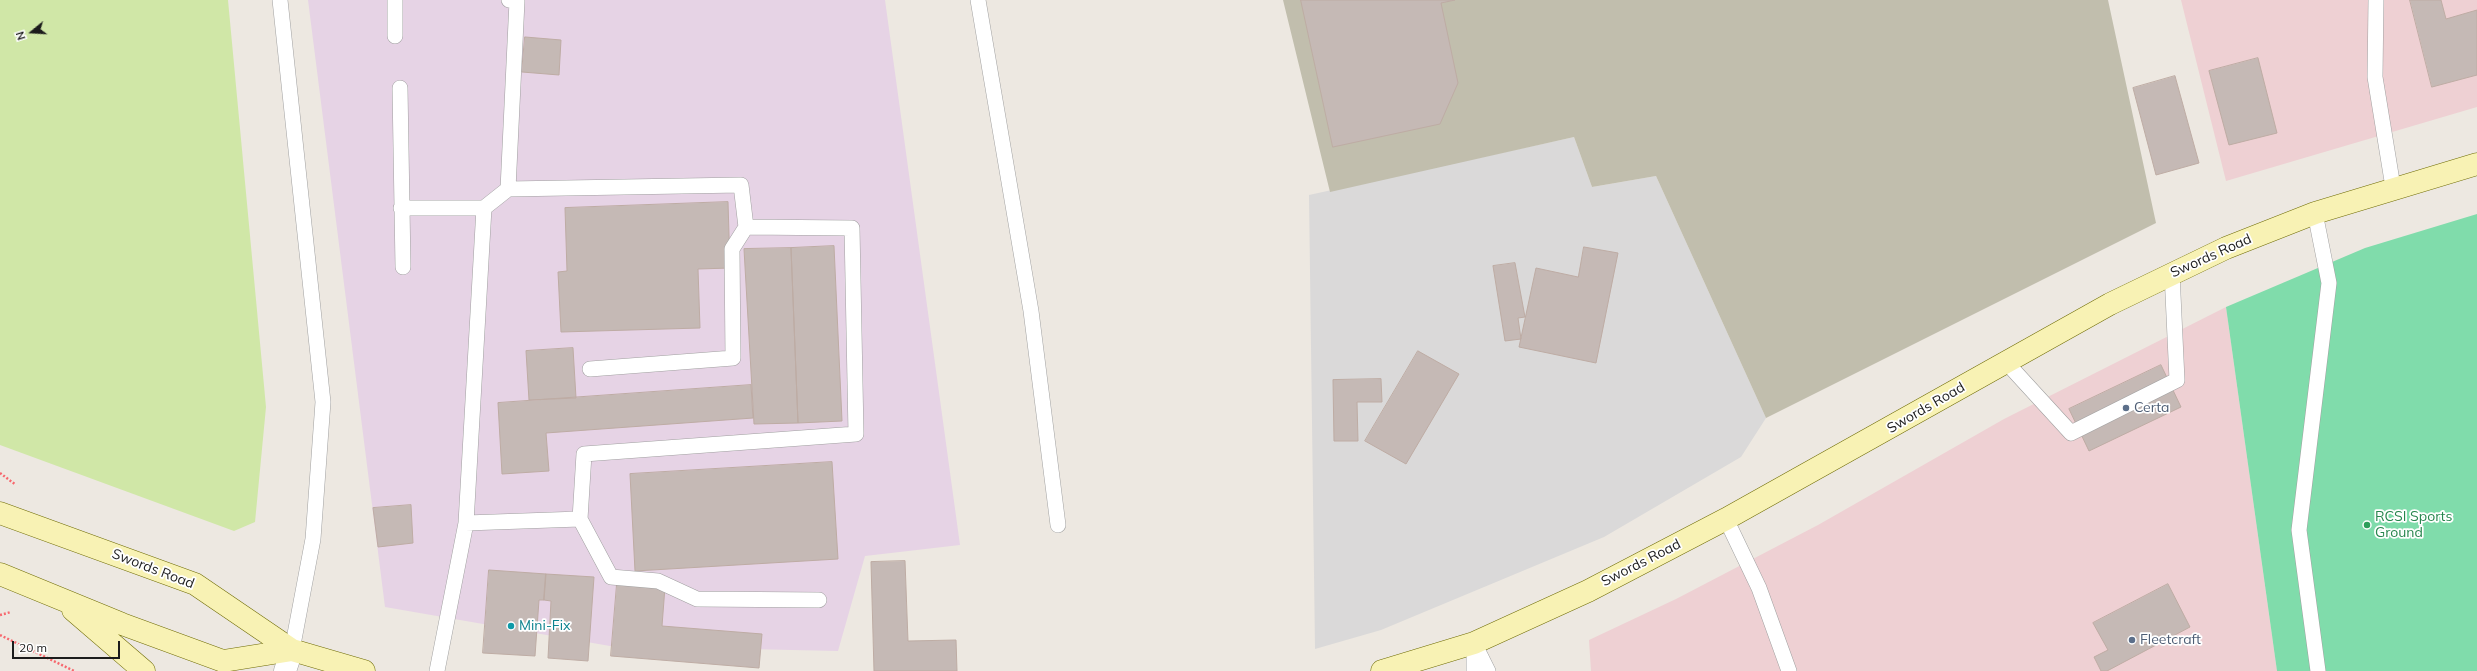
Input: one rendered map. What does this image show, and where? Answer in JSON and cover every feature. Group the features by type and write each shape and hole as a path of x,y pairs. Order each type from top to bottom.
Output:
{"main road":[{"name":"Swords Road","path":"1393,670 1474,643 1588,591 1726,519 2110,304 2172,273 2315,213 2393,188 2477,164"},
{"name":"Swords Road","path":"0,513 195,584 292,650 364,671"},
{"name":"Swords Road","path":"0,574 122,624 223,660 292,650"},
{"path":"59,598 144,671"}],"street":[{"path":"285,671 292,650"},
{"path":"292,650 297,671"}],"lane":[{"path":"280,0 323,402 313,539 292,650"},
{"path":"395,0 395,36"},
{"path":"508,189 517,1 509,0"},
{"path":"978,0 1031,311 1058,525"},
{"path":"2376,0 2375,77 2393,188"},
{"path":"400,88 403,267"},
{"path":"401,208 484,208 508,189 741,185 746,228 732,249 733,358 590,369"},
{"path":"437,671 466,523 484,208"},
{"path":"2315,213 2329,283 2299,530 2318,671"},
{"path":"746,228 852,228 856,434 584,454 580,520 611,577 658,581 697,600 819,600"},
{"path":"2006,362 2071,433 2177,380 2172,273"},
{"path":"1726,519 1760,588 1789,671"},
{"path":"466,523 580,520"},
{"path":"1474,643 1474,671"},
{"path":"1474,643 1488,671"}],"path":[{"path":"0,636 74,671"}],"shaded area":[{"path":"308,0 885,0 960,545 865,556 838,651 610,646 385,607"},
{"path":"1283,0 2108,0 2156,223 1766,418 1656,176 1592,187 1574,137 1330,192"},
{"path":"2181,0 2477,0 2477,107 2226,181"},
{"path":"1574,137 1592,187 1656,176 1766,418 1741,457 1604,537 1381,630 1315,649 1309,195"},
{"path":"2226,307 2277,671 1591,671 1589,640 1676,599 1818,525 2004,419"}],"green space":[{"path":"0,0 228,0 266,407 255,522 234,531 0,445"},
{"name":"RCSI Sports Ground","path":"2477,214 2477,671 2277,671 2226,307 2365,248"}],"building":[{"path":"1301,0 1455,0 1441,3 1458,83 1440,124 1333,147"},
{"path":"2410,0 2441,0 2446,19 2477,10 2477,75 2432,87"},
{"path":"525,37 561,40 559,75 522,72"},
{"path":"2258,58 2277,133 2229,145 2209,71"},
{"path":"2175,76 2199,163 2156,175 2133,88"},
{"path":"728,202 730,268 698,269 700,328 561,332 558,272 567,271 565,208"},
{"path":"834,246 842,421 798,423 791,248"},
{"path":"1584,247 1618,253 1596,363 1519,347 1536,268 1578,277"},
{"path":"791,248 798,423 754,424 744,249"},
{"path":"1515,263 1525,317 1518,318 1521,339 1505,341 1493,266"},
{"path":"573,348 576,398 529,400 526,351"},
{"path":"1418,351 1459,374 1406,464 1365,441"},
{"path":"2161,365 2181,407 2089,451 2069,409"},
{"path":"1381,379 1382,402 1357,402 1358,441 1334,441 1333,380"},
{"path":"751,385 753,418 546,433 549,471 502,474 498,403"},
{"path":"832,462 838,559 635,571 630,474"},
{"path":"411,505 413,543 378,547 373,508"},
{"path":"905,561 908,641 956,640 957,671 874,671 871,562"},
{"name":"Mini-Fix","path":"489,570 546,574 544,600 539,600 535,656 483,653"},
{"path":"546,574 594,577 588,661 548,658 551,601 544,600"},
{"path":"617,584 665,587 662,626 762,634 759,668 611,656"},
{"path":"2168,584 2190,627 2107,671 2101,671 2094,657 2108,650 2093,623"}],"place":[{"name":"Certa","path":"2126,408"},
{"name":"RCSI Sports Ground","path":"2367,525"},
{"name":"Mini-Fix","path":"511,626"},
{"name":"Fleetcraft","path":"2132,640"}]}
